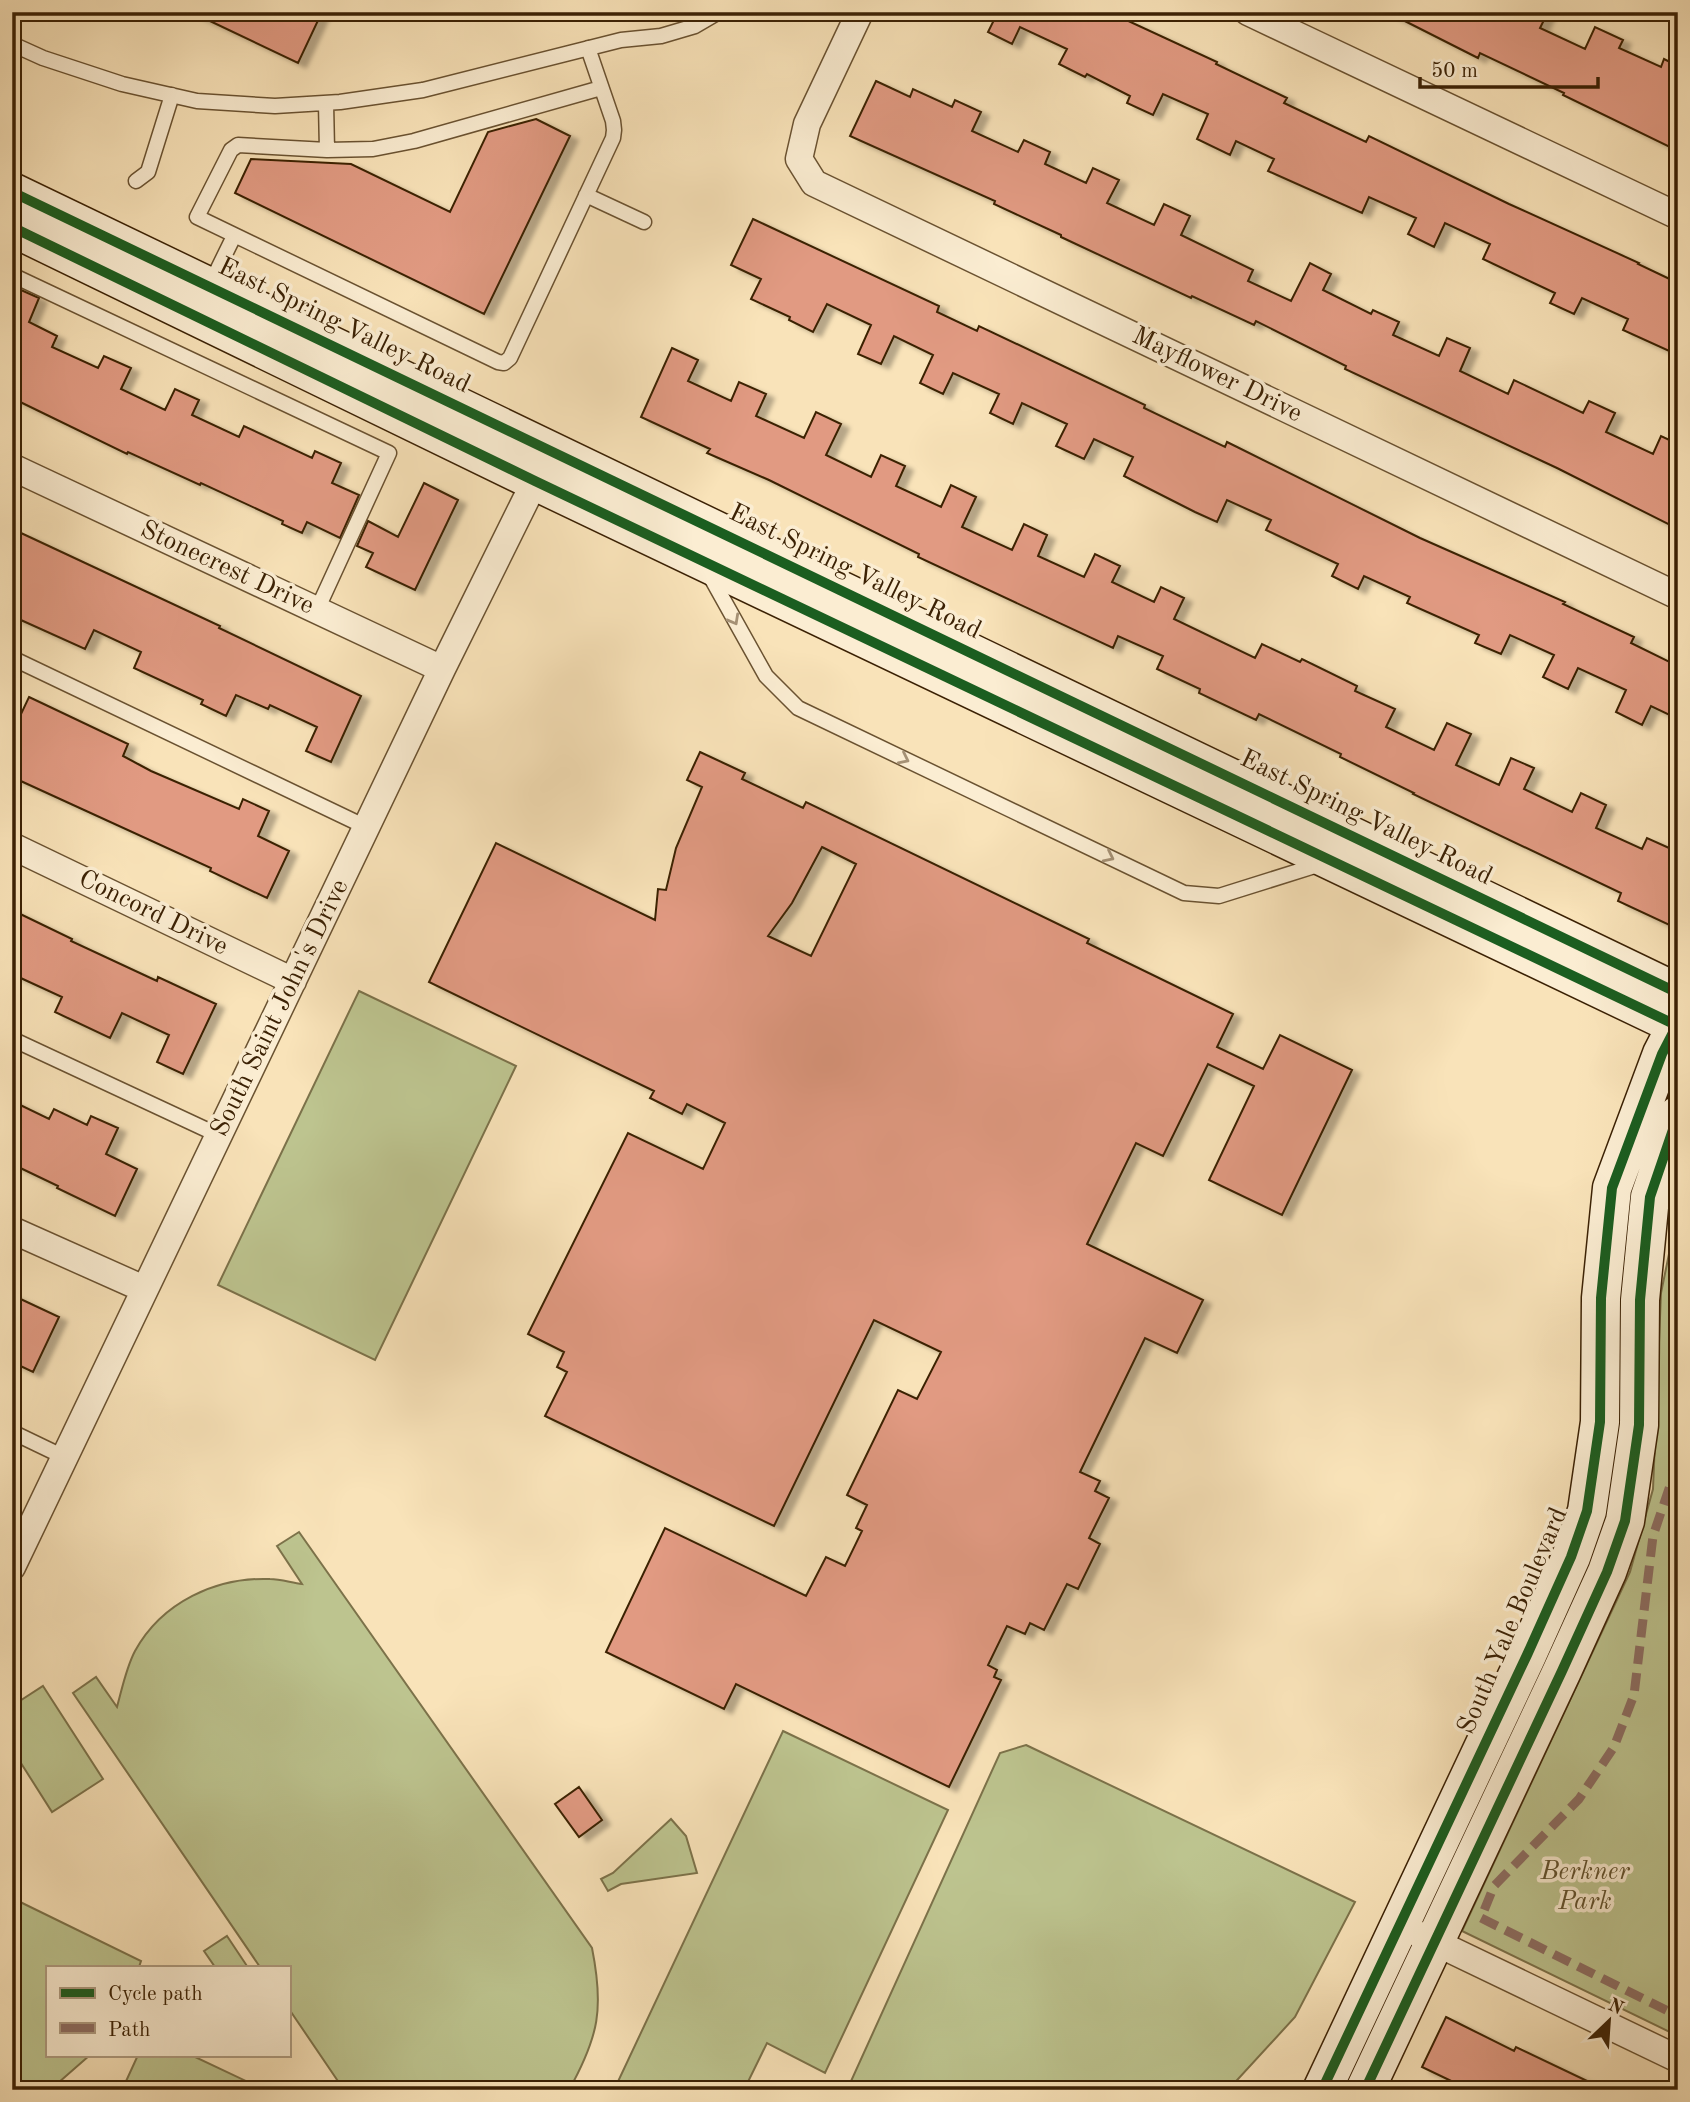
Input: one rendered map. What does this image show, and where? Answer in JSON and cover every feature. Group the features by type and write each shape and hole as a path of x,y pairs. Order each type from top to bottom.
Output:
{"street":[{"name":"Mayflower Drive","path":"860,12 807,124 799,159 814,183 1678,596"},
{"path":"1248,12 1678,216"},
{"name":"East Spring Valley Road","path":"12,192 202,301 1677,1017"},
{"name":"East Spring Valley Road","path":"12,228 202,301"},
{"name":"East Spring Valley Road","path":"543,466 701,561 1331,861 1677,1017"},
{"name":"South Saint John's Drive","path":"12,1567 442,669 543,466"},
{"name":"Stonecrest Drive","path":"12,467 442,669"},
{"name":"Concord Drive","path":"12,846 293,981"},
{"name":"South Yale Boulevard","path":"1365,2090 1435,1942 1442,1880 1587,1511 1601,1422 1601,1298 1612,1188 1677,1017"},
{"name":"South Yale Boulevard","path":"1322,2090 1400,1926 1442,1880 1607,1572 1625,1521 1639,1425 1640,1300 1650,1197 1678,1115"},
{"path":"12,1230 144,1289"},
{"path":"1594,1468 1632,1475"},
{"path":"1400,1926 1678,2059"}],"lane":[{"path":"12,44 43,58 122,84 197,101 275,106 327,103 423,90 621,40 661,36 695,26 719,12"},
{"path":"588,48 601,88 614,130 510,358 504,363 197,217 234,146 373,149 414,141 601,88"},
{"path":"136,181 148,172 172,95"},
{"path":"327,103 327,150"},
{"path":"586,195 643,222"},
{"path":"202,301 234,236"},
{"path":"12,275 389,453 317,610"},
{"path":"701,561 766,676 798,708 1171,887 1184,893 1219,896 1331,861"},
{"path":"12,658 366,827"},
{"path":"12,1039 218,1135"},
{"path":"12,1432 64,1457"}],"green space":[{"path":"359,991 516,1066 375,1360 218,1285"},
{"name":"Berkner Park","path":"1678,1210 1678,2036 1462,1931 1630,1572 1653,1489 1661,1293"},
{"path":"299,1532 592,1948 598,1988 596,2021 587,2053 569,2090 344,2090 290,2010 290,1966 259,1966 73,1693 96,1677 117,1707 129,1664 146,1634 175,1606 192,1596 211,1588 250,1580 274,1579 302,1584 277,1546"},
{"path":"43,1686 103,1779 52,1812 12,1749 12,1706"},
{"path":"783,1731 948,1810 825,2073 767,2043 744,2090 614,2090"},
{"path":"1026,1745 1355,1902 1295,2017 1228,2090 847,2090 1000,1753"},
{"path":"671,1819 686,1836 697,1873 621,1884 608,1891 601,1879 613,1873"},
{"path":"12,1898 141,1961 139,1966 46,1966 46,2056 89,2056 50,2090 12,2090"},
{"path":"227,1936 247,1966 214,1966 204,1951"},
{"path":"138,2056 193,2056 265,2090 122,2090"}],"building":[{"path":"191,12 322,12 298,63"},
{"path":"988,12 1109,12 1217,62 1216,64 1287,98 1284,103 1366,142 1369,136 1639,263 1678,283 1678,355 1623,330 1628,319 1582,298 1574,314 1550,303 1555,293 1483,259 1490,244 1445,223 1434,247 1408,234 1416,218 1369,197 1362,213 1268,171 1274,159 1236,141 1230,155 1197,139 1208,114 1163,94 1153,115 1127,103 1130,96 1087,74 1085,77 1059,64 1067,49 1020,27 1012,44 988,32 996,16"},
{"path":"1387,12 1548,12 1540,28 1585,49 1595,27 1623,40 1619,48 1661,67 1664,59 1678,66 1678,151 1563,95 1564,93 1480,53 1478,58"},
{"path":"876,81 910,97 913,89 952,107 955,100 981,112 972,131 1018,152 1024,140 1050,152 1045,164 1086,183 1093,168 1119,180 1107,203 1154,225 1164,204 1190,216 1181,235 1253,270 1248,281 1291,301 1310,263 1331,274 1323,290 1371,314 1373,310 1399,322 1393,335 1439,356 1447,338 1470,348 1460,371 1508,394 1514,380 1583,413 1589,401 1615,413 1606,432 1653,454 1661,436 1678,444 1678,529 1557,468 1345,369 1346,366 1256,321 1254,325 1192,296 1191,298 994,204 995,201 850,136"},
{"path":"536,119 570,136 484,314 235,193 251,159 351,164 450,212 488,132"},
{"path":"753,219 939,306 937,312 977,331 979,326 1145,405 1144,408 1225,447 1227,442 1420,538 1565,602 1563,604 1634,637 1631,643 1678,666 1678,719 1651,706 1642,725 1616,712 1626,690 1578,668 1568,689 1543,677 1554,655 1510,635 1501,654 1475,643 1479,635 1407,603 1410,597 1364,576 1358,589 1332,576 1338,564 1266,530 1271,520 1227,500 1217,522 1195,512 1124,476 1133,457 1094,439 1084,459 1056,446 1067,424 1022,403 1013,424 990,413 999,394 953,373 943,394 920,383 933,355 894,336 881,364 858,354 871,325 827,304 813,332 789,320 790,317 751,299 761,279 731,265"},
{"path":"12,286 39,298 29,322 57,336 52,347 98,368 104,356 131,368 121,389 165,410 175,389 199,400 192,415 239,437 244,426 312,458 315,451 341,463 332,483 359,495 340,538 307,522 302,533 282,524 283,521 201,483 200,485 128,452 127,454 12,398"},
{"path":"672,348 698,360 688,381 731,401 739,382 766,394 756,416 804,438 816,412 841,424 826,455 871,477 881,455 905,466 896,486 941,507 951,485 976,497 962,527 1012,550 1024,524 1047,535 1038,556 1084,577 1095,554 1120,566 1112,582 1154,602 1161,587 1184,598 1174,619 1255,658 1262,644 1300,662 1302,659 1357,686 1355,691 1395,709 1386,727 1434,750 1447,723 1471,734 1456,765 1499,785 1511,758 1534,768 1524,789 1572,812 1581,793 1606,805 1596,828 1642,849 1647,838 1678,852 1678,929 1618,901 1621,893 1413,794 1340,757 1341,754 1259,714 1256,720 1199,693 1200,689 1157,669 1163,656 1118,636 1113,648 918,557 919,554 769,480 707,453 710,449 641,417"},
{"path":"424,483 458,500 415,590 366,567 373,553 357,546 368,521 398,537"},
{"path":"21,533 220,626 219,628 361,696 331,762 306,751 317,727 270,705 268,709 236,695 226,716 201,704 203,700 134,668 141,652 94,630 85,649 12,616 12,551"},
{"path":"29,697 128,744 123,756 151,771 239,809 243,799 269,811 258,836 289,851 267,898 210,871 211,868 12,777 12,733"},
{"path":"700,752 745,773 742,779 803,808 806,802 1089,939 1087,943 1233,1014 1217,1047 1263,1069 1280,1035 1352,1070 1282,1215 1209,1180 1254,1086 1208,1064 1163,1156 1136,1143 1087,1244 1203,1300 1177,1353 1145,1338 1080,1472 1100,1481 1095,1491 1109,1498 1089,1538 1100,1544 1078,1589 1067,1584 1044,1630 1030,1623 1025,1634 1007,1626 988,1665 997,1670 994,1677 1001,1680 949,1787 736,1684 724,1709 606,1652 665,1528 806,1596 826,1557 845,1566 862,1531 856,1528 867,1505 847,1495 898,1390 917,1399 941,1352 874,1320 774,1526 545,1416 567,1372 557,1367 564,1352 528,1334 628,1133 703,1169 725,1123 687,1104 682,1114 650,1098 654,1091 429,982 496,843 655,920 658,889 666,890 676,848 702,787 687,780","holes":["822,847 856,864 811,956 768,936 792,903"]},
{"path":"12,910 157,981 158,977 216,1004 183,1074 157,1062 169,1035 122,1013 110,1038 55,1012 62,997 12,974"},
{"path":"12,1101 49,1119 54,1109 87,1125 91,1116 118,1128 106,1154 137,1169 115,1216 12,1164"},
{"path":"12,1295 59,1317 33,1372 12,1362"},
{"path":"579,1787 602,1820 579,1837 555,1804"},
{"path":"1446,2017 1514,2051 1516,2047 1606,2090 1470,2090 1422,2067"}],"marked path":[{"path":"1678,1462 1653,1536 1634,1695 1614,1747 1579,1799 1494,1886 1481,1918 1678,2016"}],"cycle path":[{"path":"12,192 1678,993"},
{"path":"12,227 535,481 1678,1026"},
{"path":"1322,2090 1527,1655 1571,1557 1587,1511 1600,1422 1601,1298 1612,1188 1662,1054 1678,1023"},
{"path":"1365,2090 1562,1671 1607,1572 1625,1521 1639,1425 1640,1300 1650,1197 1678,1115"}]}
